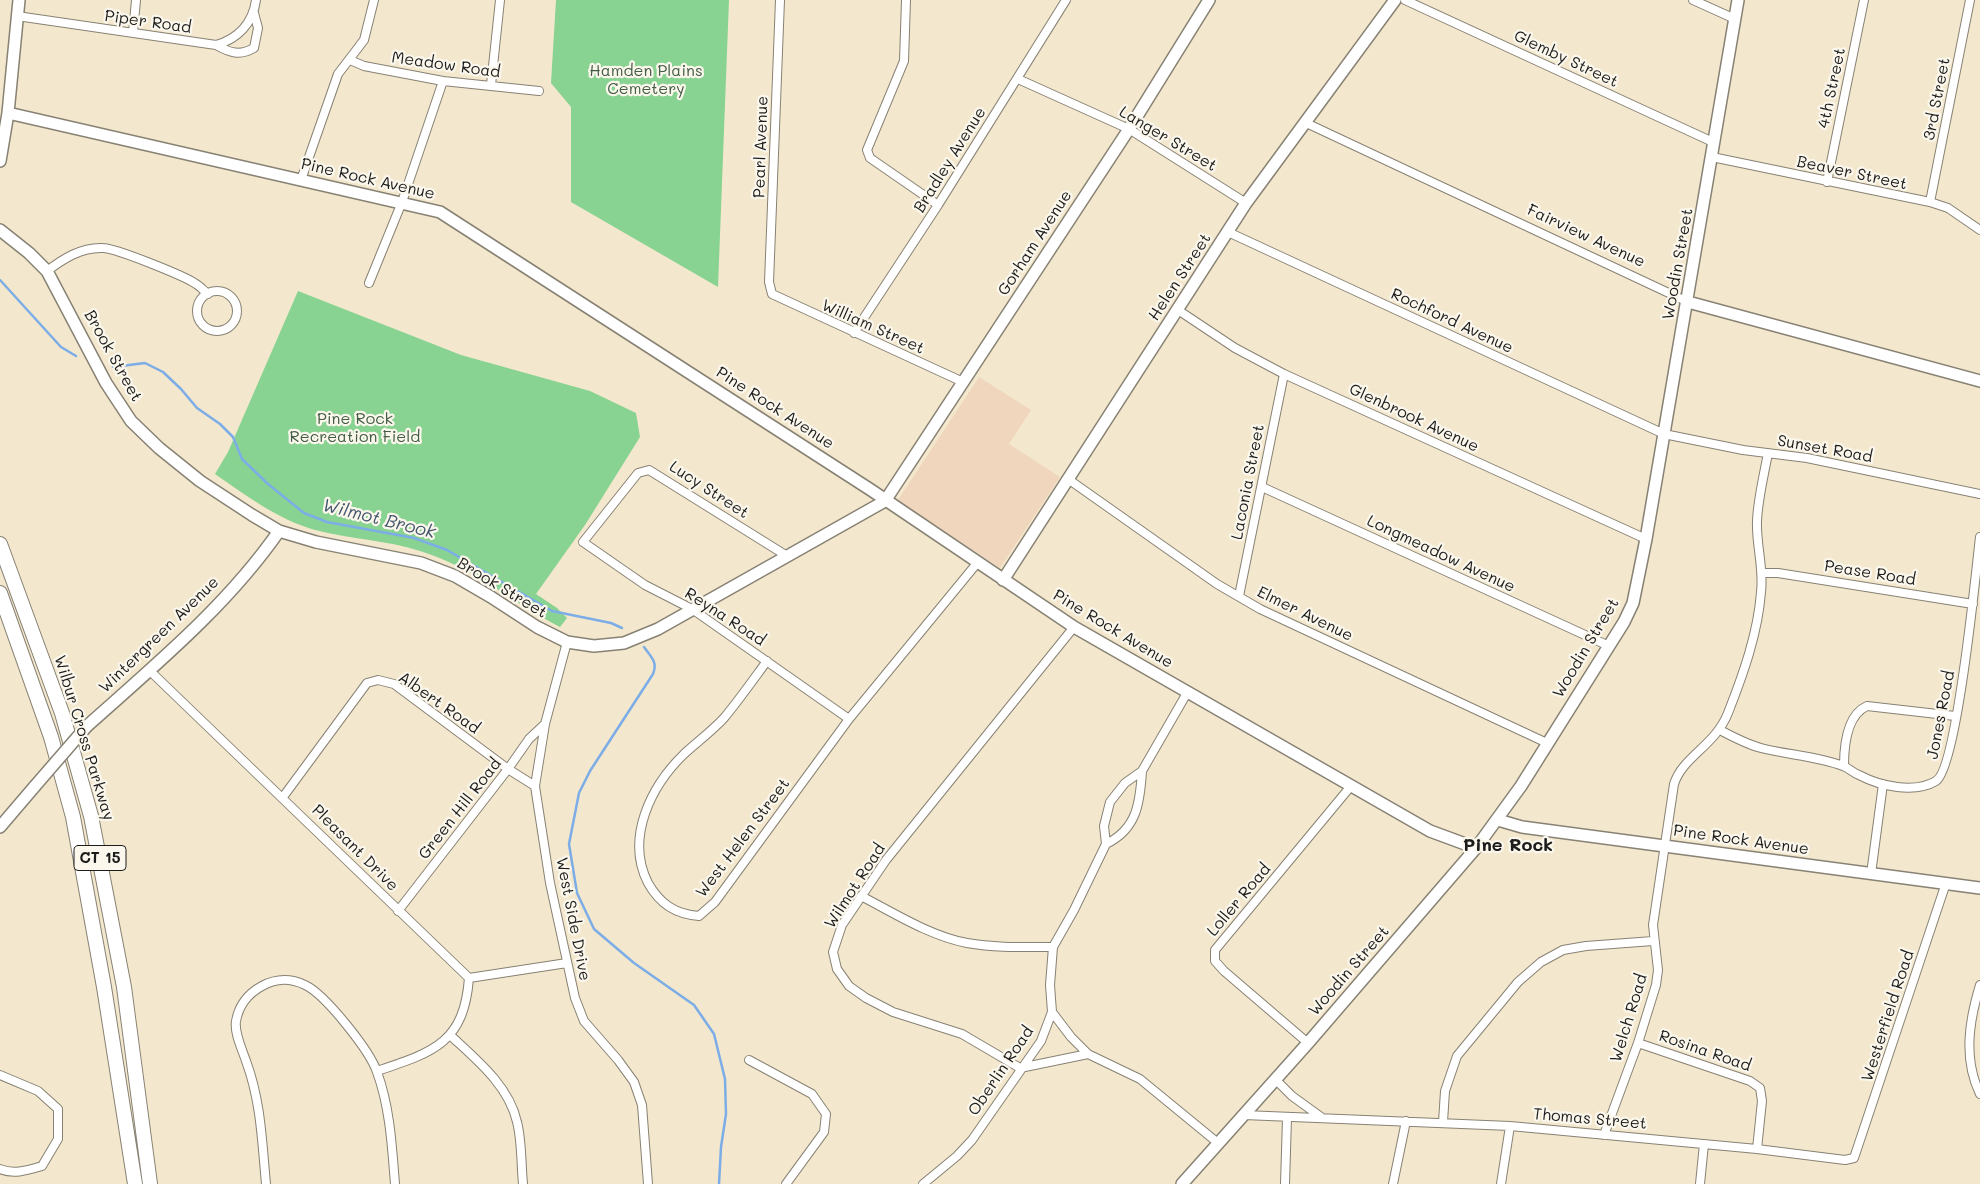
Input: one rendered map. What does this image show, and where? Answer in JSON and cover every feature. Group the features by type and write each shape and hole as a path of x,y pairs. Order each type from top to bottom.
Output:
{"highway":[{"name":"Wilbur Cross Parkway","path":"0,544 62,713 92,816 124,987 150,1184"},
{"name":"Wilbur Cross Parkway","path":"0,594 51,737 73,817 104,986 135,1184"}],"street":[{"path":"0,161 19,0"},
{"path":"133,33 136,0"},
{"name":"Piper Road","path":"17,16 216,45 237,53 246,52 254,48 258,28 254,13 256,0"},
{"path":"301,180 338,74 364,40 374,0"},
{"path":"491,85 500,0"},
{"name":"Pearl Avenue","path":"772,294 769,282 780,0"},
{"path":"906,0 904,60 867,150 870,158 938,205"},
{"name":"Bradley Avenue","path":"854,333 938,205 1066,0"},
{"name":"Gorham Avenue","path":"885,501 1129,129 1209,0"},
{"name":"Helen Street","path":"1004,580 1246,203 1395,0"},
{"name":"Glemby Street","path":"1405,0 1715,143"},
{"path":"1693,0 1735,19"},
{"name":"Woodin Street","path":"1182,1184 1308,1043 1498,820 1609,646 1633,603 1688,302 1738,0"},
{"name":"4th Street","path":"1827,182 1864,0"},
{"name":"3rd Street","path":"1930,202 1970,0"},
{"name":"Piper Road","path":"216,45 228,42 244,28 254,13"},
{"name":"Meadow Road","path":"350,60 364,66 443,80 539,91"},
{"name":"Langer Street","path":"1018,79 1129,129 1246,203"},
{"path":"369,283 402,202 443,80"},
{"name":"Pine Rock Avenue","path":"5,121 301,180 440,212 885,501 1074,627 1430,831 1476,848"},
{"name":"Fairview Avenue","path":"1304,122 1688,302 1980,381"},
{"name":"Beaver Street","path":"1712,157 1930,202 1948,208 1980,230"},
{"name":"Brook Street","path":"0,230 47,270 106,383 131,421 158,448 200,481 279,531 316,542 421,563 455,576 492,597 537,627 567,642 594,646 624,643 658,629 885,501"},
{"name":"Rochford Avenue","path":"1228,232 1664,434"},
{"path":"47,270 67,256 86,250 103,248 119,251 196,283 208,294"},
{"path":"223,292 235,302 236,317 227,329 212,330 200,321 198,306 208,294 223,292"},
{"name":"William Street","path":"772,294 963,382"},
{"name":"Glenbrook Avenue","path":"1178,310 1235,348 1284,374 1646,539"},
{"name":"Laconia Street","path":"1239,596 1284,374"},
{"name":"Sunset Road","path":"1664,434 1692,441 1807,458 1980,494"},
{"path":"1768,453 1757,520 1762,592 1756,624 1728,713 1720,730 1760,748 1844,766 1859,776 1883,784 1870,874"},
{"name":"Lucy Street","path":"583,542 638,473 649,470 787,556"},
{"name":"Elmer Avenue","path":"1068,479 1260,609 1547,743"},
{"name":"Longmeadow Avenue","path":"1262,487 1609,646"},
{"name":"Wintergreen Avenue","path":"0,827 87,726 202,620 264,553 279,531"},
{"name":"Jones Road","path":"1883,784 1906,787 1920,786 1935,781 1942,776 1946,766 1973,604 1980,537"},
{"name":"Reyna Road","path":"583,542 645,585 692,609 849,719"},
{"name":"West Helen Street","path":"767,661 722,720 682,756 660,783 646,807 639,837 641,870 653,892 668,908 685,915 699,916 715,902 849,719 978,562"},
{"name":"Pease Road","path":"1762,573 1778,572 1973,604"},
{"name":"Wilmot Road","path":"1020,1068 962,1034 893,1012 866,998 849,986 837,970 834,952 842,926 886,860 1074,627"},
{"name":"West Side Drive","path":"567,642 544,724 535,786 550,883 575,998 584,1021 618,1060 634,1082 642,1105 648,1184"},
{"name":"Pleasant Drive","path":"149,670 469,978"},
{"name":"Albert Road","path":"283,797 368,683 378,680 394,684 508,769 535,786"},
{"name":"Oberlin Road","path":"923,1184 957,1156 972,1140 1020,1068 1041,1041 1052,1012 1050,985 1053,947 1074,910 1106,844 1104,826 1110,802 1125,783 1142,771 1187,693"},
{"path":"1844,766 1844,749 1852,722 1858,710 1867,706 1955,716"},
{"name":"Green Hill Road","path":"398,911 508,769 528,739 544,724"},
{"name":"Welch Road","path":"1604,1135 1638,1043 1658,970 1653,940 1653,924 1677,774 1720,730"},
{"name":"Oberlin Road","path":"1106,844 1120,838 1134,819 1140,799 1142,771"},
{"name":"Loller Road","path":"1308,1043 1224,972 1216,961 1215,950 1351,786"},
{"name":"Pine Rock Avenue","path":"1498,820 1511,826 1980,888"},
{"name":"Westerfield Road","path":"1854,1158 1946,883"},
{"path":"861,896 921,926 966,943 1001,947 1053,947"},
{"path":"1443,1122 1445,1091 1457,1056 1518,982 1541,962 1564,950 1586,946 1653,940"},
{"path":"377,1071 434,1048 451,1036 460,1021 467,999 469,978 567,963"},
{"path":"266,1184 259,1108 252,1077 238,1037 236,1022 244,1001 255,990 273,980 292,980 308,986 329,1005 353,1033 377,1071 392,1135 395,1184"},
{"path":"1980,985 1972,1013 1969,1037 1970,1058 1975,1084 1980,1094"},
{"path":"1052,1012 1071,1037 1088,1054 1140,1079 1218,1143"},
{"path":"451,1036 480,1063 506,1095 517,1121 523,1184"},
{"name":"Rosina Road","path":"1638,1043 1750,1081 1760,1088 1762,1101 1757,1149"},
{"path":"1020,1068 1088,1054"},
{"path":"749,1060 812,1094 826,1114 824,1132 786,1184"},
{"path":"0,1075 38,1091 58,1109 58,1139 42,1166 24,1171 6,1172 0,1169"},
{"path":"1275,1079 1292,1096 1321,1117"},
{"name":"Thomas Street","path":"1244,1114 1287,1118 1321,1117 1510,1126 1757,1149 1845,1160 1854,1158"},
{"path":"1285,1184 1287,1118"},
{"path":"1393,1184 1406,1121"},
{"path":"1501,1184 1510,1126"},
{"path":"1700,1184 1704,1144"}],"shaded area":[{"path":"979,377 1031,410 1009,444 1060,477 1000,568 898,500"}],"green space":[{"name":"Hamden Plains Cemetery","path":"556,0 729,0 718,287 571,202 571,107 551,83"},
{"name":"Pine Rock Recreation Field","path":"298,291 461,355 590,391 636,413 640,437 585,525 536,594 557,608 567,618 560,627 474,575 439,558 407,547 328,533 301,525 263,506 215,474 228,452"}],"waterway":[{"name":"Wilmot Brook","path":"0,280 61,347 76,356"},
{"name":"Wilmot Brook","path":"113,367 145,363 163,372 197,408 220,424 233,437 242,459 268,484 304,513 327,522 414,538 447,550 552,611 611,623 622,628"},
{"path":"644,647 654,663 653,674 590,771 579,793 569,844 577,893 594,929 634,963 694,1005 714,1034 725,1079 726,1114 721,1147 719,1184"}],"district":[{"name":"Pine Rock","path":"1508,845"}]}
